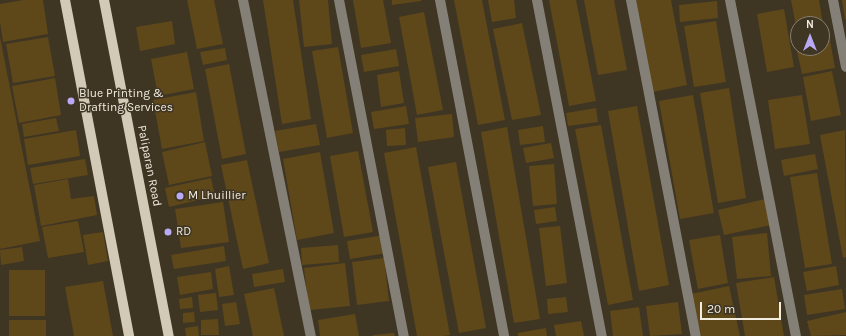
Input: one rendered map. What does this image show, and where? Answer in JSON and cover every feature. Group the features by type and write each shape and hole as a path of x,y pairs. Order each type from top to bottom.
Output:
{"main road":[{"path":"65,0 129,336"},
{"name":"Paliparan Road","path":"104,0 169,336"}],"street":[{"path":"243,0 311,336"},
{"path":"339,0 404,336"},
{"path":"440,0 504,336"},
{"path":"537,0 602,336"},
{"path":"631,0 696,336"},
{"path":"730,0 796,336"},
{"path":"833,0 846,67"}],"building":[{"path":"23,0 43,0 48,34 3,42 0,22 0,4"},
{"path":"187,0 214,0 223,44 197,49"},
{"path":"263,0 293,0 311,119 282,124"},
{"path":"299,0 328,0 332,44 304,47"},
{"path":"353,0 383,0 391,43 361,48"},
{"path":"392,0 421,0 421,1 392,5"},
{"path":"454,0 482,0 505,120 478,125"},
{"path":"488,0 514,0 516,18 492,22"},
{"path":"549,0 576,0 596,101 569,106"},
{"path":"584,0 614,0 627,70 598,75"},
{"path":"635,0 671,0 687,85 653,92"},
{"path":"791,0 819,0 822,16 794,16"},
{"path":"842,0 846,0 846,19 845,19"},
{"path":"717,1 718,18 680,22 679,5"},
{"path":"784,9 790,44 790,56 792,56 794,67 767,72 757,14"},
{"path":"424,12 443,110 417,115 399,17"},
{"path":"172,21 175,44 140,51 136,27"},
{"path":"716,21 726,82 694,87 684,26"},
{"path":"522,23 541,115 512,120 493,29"},
{"path":"0,37 40,241 0,249"},
{"path":"48,37 55,76 13,83 6,44"},
{"path":"830,40 835,68 802,74 798,56 830,56"},
{"path":"338,47 353,133 327,138 312,51"},
{"path":"225,48 227,60 203,65 200,52"},
{"path":"396,49 399,66 364,72 361,55"},
{"path":"187,52 194,89 158,96 151,59"},
{"path":"229,64 246,154 222,159 205,69"},
{"path":"399,71 404,103 381,107 377,75"},
{"path":"832,71 841,115 811,121 803,77"},
{"path":"55,78 61,115 19,123 12,86"},
{"path":"729,88 746,198 718,203 700,93"},
{"path":"196,92 204,141 162,149 153,100"},
{"path":"693,95 714,213 680,219 659,101"},
{"path":"802,95 810,144 775,149 768,100"},
{"path":"406,106 409,124 374,129 371,112"},
{"path":"637,106 669,285 639,291 608,111"},
{"path":"596,108 598,122 568,126 566,113"},
{"path":"452,114 454,137 418,142 415,118"},
{"path":"56,118 59,131 24,137 22,124"},
{"path":"316,124 320,145 279,152 275,131"},
{"path":"601,125 633,300 608,305 575,129"},
{"path":"543,126 545,142 520,145 518,130"},
{"path":"507,127 540,319 514,323 481,132"},
{"path":"405,128 406,145 387,146 386,130"},
{"path":"76,130 80,156 28,165 24,139"},
{"path":"845,130 846,257 843,258 820,135"},
{"path":"205,142 212,176 169,185 162,152"},
{"path":"551,143 554,158 526,163 523,148"},
{"path":"416,147 450,335 417,336 384,153"},
{"path":"358,151 373,232 344,237 330,156"},
{"path":"320,152 334,233 297,240 283,159"},
{"path":"815,154 818,169 784,176 781,160"},
{"path":"85,159 88,175 33,184 30,168"},
{"path":"247,160 269,263 243,269 221,165"},
{"path":"456,162 486,328 459,333 428,167"},
{"path":"554,164 557,204 533,206 529,166"},
{"path":"817,173 832,264 805,268 790,177"},
{"path":"211,178 215,196 169,207 165,188"},
{"path":"68,179 71,199 94,196 97,215 41,226 34,185"},
{"path":"765,199 771,225 724,235 718,210"},
{"path":"223,202 229,242 181,248 175,209"},
{"path":"555,207 557,221 536,224 534,210"},
{"path":"78,221 84,252 48,258 42,227"},
{"path":"560,226 567,283 546,286 539,228"},
{"path":"103,232 108,261 88,265 83,235"},
{"path":"767,233 771,276 737,279 732,237"},
{"path":"384,235 387,253 350,259 347,241"},
{"path":"720,235 728,283 698,289 689,240"},
{"path":"338,245 339,262 302,265 301,248"},
{"path":"224,246 226,261 174,269 171,255"},
{"path":"22,247 24,261 1,265 0,250"},
{"path":"384,258 389,301 357,305 352,262"},
{"path":"345,263 350,306 309,310 304,268"},
{"path":"229,266 234,295 219,297 215,269"},
{"path":"836,266 839,285 807,291 803,272"},
{"path":"283,269 285,282 254,287 252,274"},
{"path":"9,270 45,270 45,316 9,316"},
{"path":"211,272 213,289 180,295 177,277"},
{"path":"774,277 784,336 745,336 736,283"},
{"path":"103,281 113,336 74,336 65,287"},
{"path":"729,286 740,336 701,336 691,294"},
{"path":"274,288 284,336 253,336 244,294"},
{"path":"842,289 845,309 807,315 804,295"},
{"path":"216,293 218,310 200,312 198,295"},
{"path":"192,297 193,308 180,309 179,299"},
{"path":"566,297 568,312 548,314 547,299"},
{"path":"236,302 240,324 225,326 222,304"},
{"path":"678,302 682,334 650,336 646,306"},
{"path":"639,307 643,336 613,336 610,311"},
{"path":"194,312 195,322 183,323 183,313"},
{"path":"846,312 846,335 811,336 807,321"},
{"path":"355,314 359,336 320,336 318,320"},
{"path":"218,319 219,335 201,335 201,320"},
{"path":"9,320 46,320 46,336 9,336"},
{"path":"581,321 584,336 556,336 554,325"},
{"path":"198,326 199,336 186,336 185,328"},
{"path":"546,328 547,336 518,336 518,333"},
{"path":"394,333 395,336 373,336 373,335"}],"place":[{"name":"Blue Printing & Drafting Services","path":"71,101"},
{"name":"M Lhuillier","path":"180,196"},
{"name":"RD","path":"168,232"}]}
